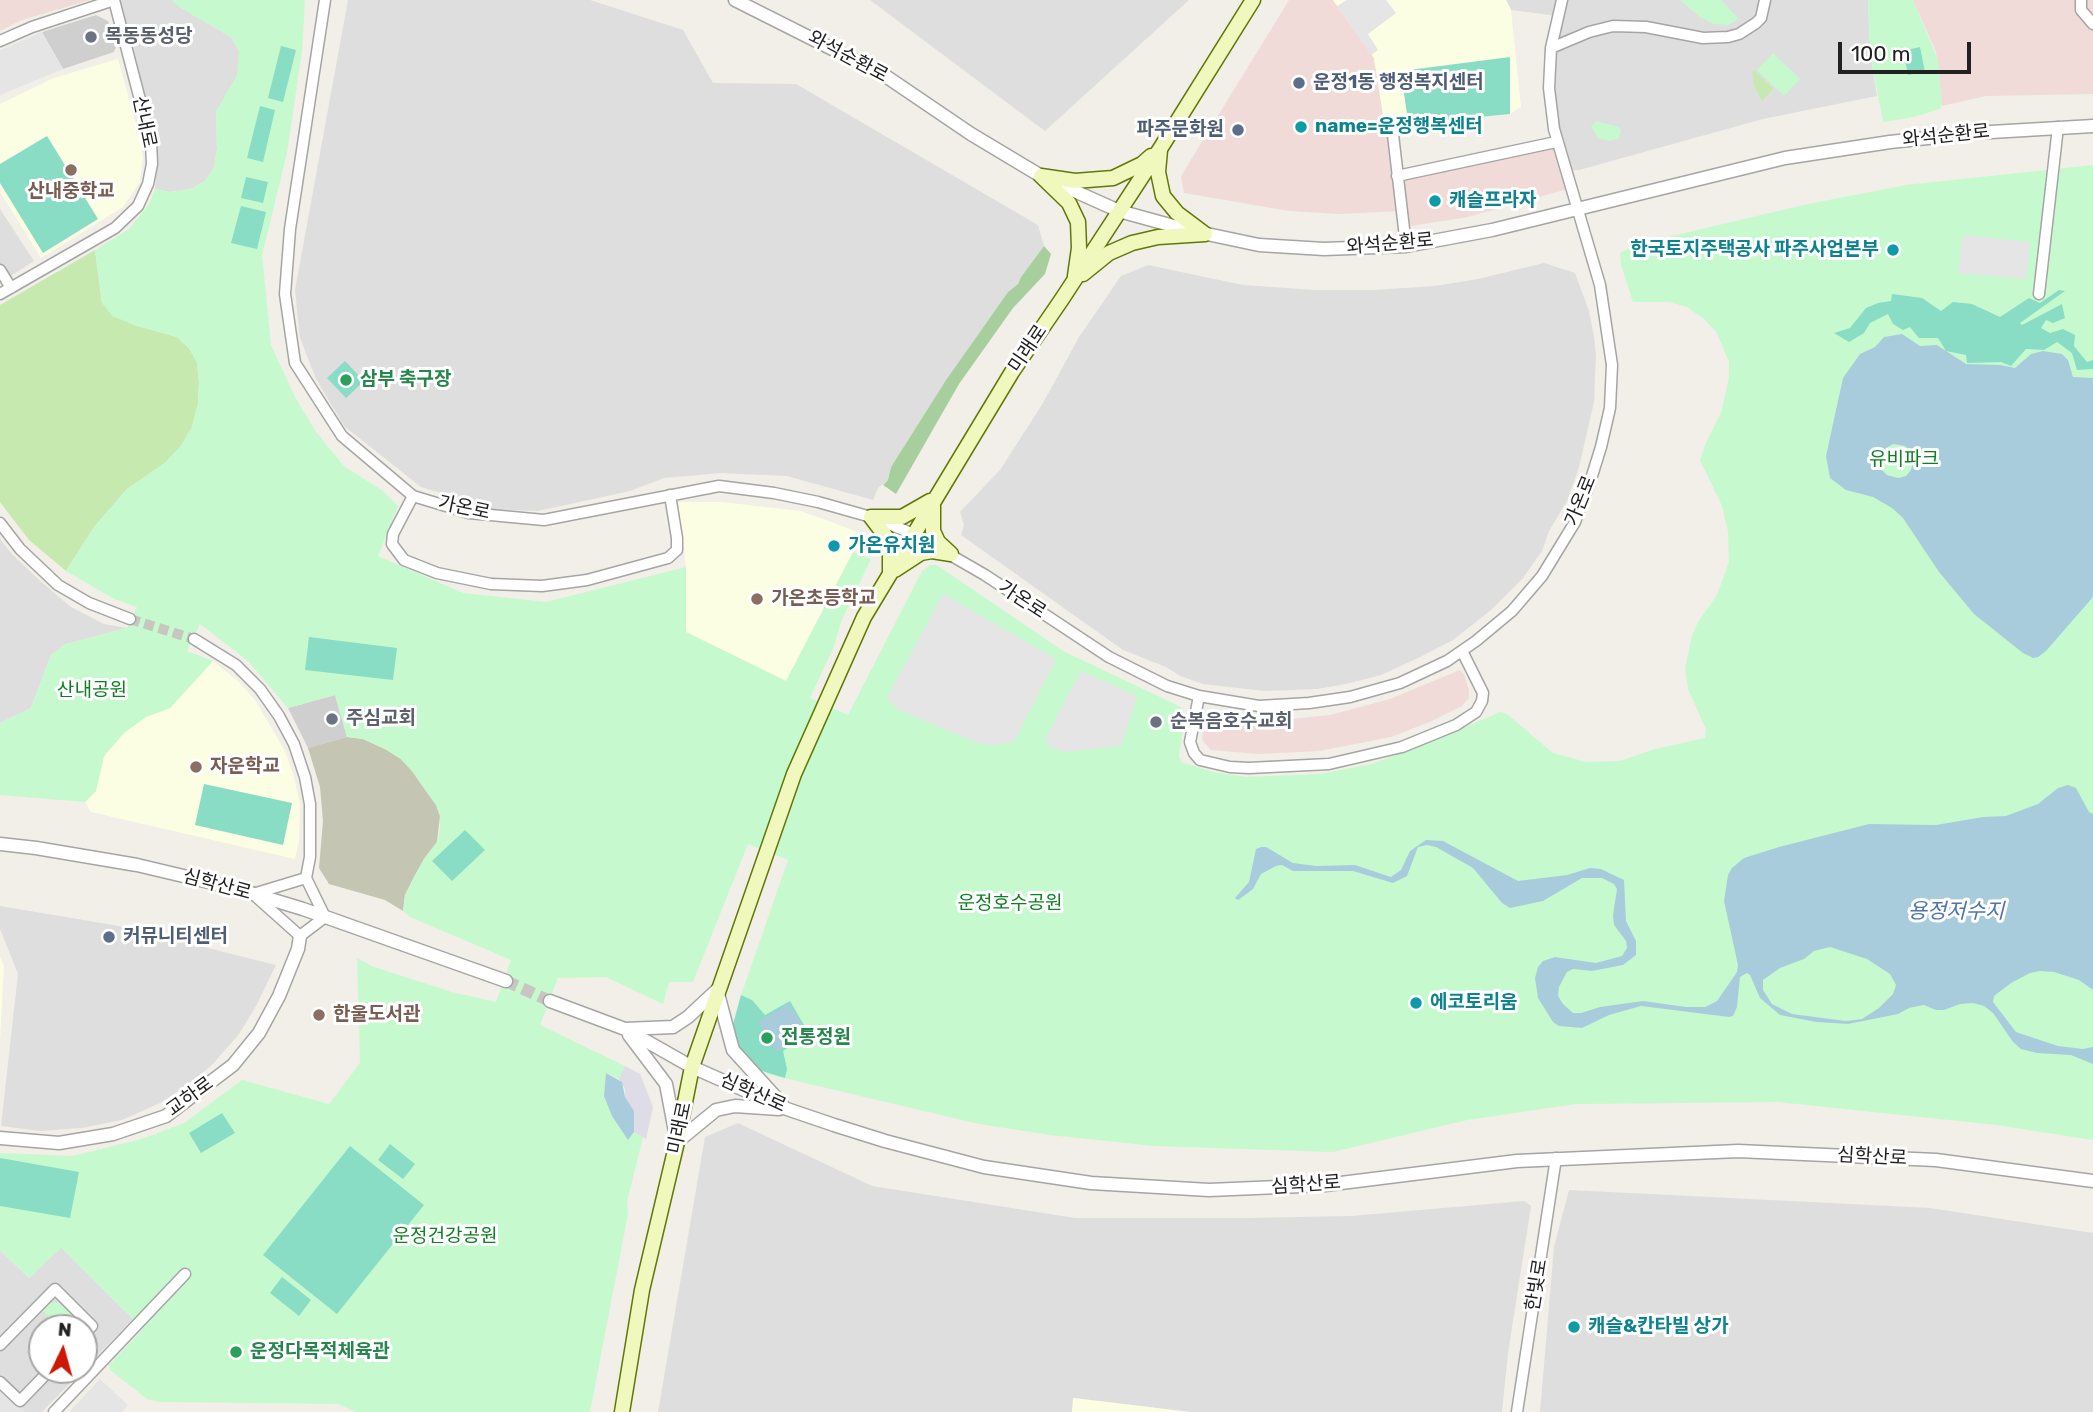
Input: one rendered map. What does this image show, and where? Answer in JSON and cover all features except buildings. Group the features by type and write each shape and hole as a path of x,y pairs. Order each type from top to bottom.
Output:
{"main road":[{"name":"미래로","path":"622,1412 642,1290 692,1067 794,774 864,617 1012,372 1160,149 1253,0"},
{"path":"1041,176 1075,181 1113,178 1142,164 1160,149"},
{"path":"1160,149 1158,172 1163,196 1177,213 1205,234"},
{"path":"1041,176 1069,203 1078,222 1079,248 1074,280"},
{"path":"1074,280 1109,253 1132,243 1158,237 1205,234"},
{"path":"871,517 902,517 934,498"},
{"path":"934,498 931,519 933,531 938,542 951,554"},
{"path":"871,517 887,538 890,574"},
{"path":"890,574 921,553 932,551 951,554"}],"street":[{"path":"0,41 32,27 114,0"},
{"name":"산내로","path":"0,295 115,228 138,206 148,184 152,164 151,142 114,0"},
{"name":"가온로","path":"325,0 290,229 285,294 295,363 342,436 413,496 469,513 544,520 719,486 774,492 818,502 871,517 914,534 951,554 1108,657 1167,686 1199,696 1259,706 1350,697 1400,683 1447,661 1512,611 1542,576 1575,522 1591,480 1610,408 1610,348 1600,285 1556,142 1549,88 1552,48 1562,0"},
{"path":"1552,48 1627,26 1703,38 1728,37 1739,34 1761,18 1765,0"},
{"path":"2081,0 2081,10 2093,24"},
{"name":"와석순환로","path":"744,2 884,75 971,134 1041,176 1119,211 1259,245 1324,249 1406,246 1492,229 1785,158 1902,141 2093,126"},
{"path":"1392,127 1406,246"},
{"path":"2039,294 2058,127"},
{"path":"1397,176 1556,142"},
{"path":"0,270 11,288"},
{"path":"413,496 393,534 392,544 404,560 437,573 491,584 542,586 587,580 668,558 677,550 670,495"},
{"path":"0,523 20,549 58,584 89,603 130,619"},
{"path":"194,639 236,665 260,689 294,744 305,777 310,804 310,857 306,878 325,917 300,936 253,894"},
{"path":"1199,696 1190,742 1200,760 1249,768 1329,764 1402,747 1456,725 1476,712 1482,701 1482,693 1462,651"},
{"name":"심학산로","path":"0,845 36,848 136,865 253,894 506,981"},
{"path":"253,894 306,878"},
{"name":"교하로","path":"0,1138 59,1143 113,1134 166,1116 233,1065 259,1033 279,996 298,950 300,936"},
{"path":"625,1029 673,1027 717,990 733,1050 787,1109"},
{"name":"심학산로","path":"550,1001 625,1029 692,1067 787,1109 885,1142 984,1167 1037,1176 1149,1188 1209,1190 1325,1185 1556,1158 1751,1151 1936,1160 2093,1181"},
{"path":"625,1029 666,1084 677,1142 716,1110 726,1107 787,1109"},
{"name":"한빛로","path":"1517,1412 1556,1158"},
{"path":"54,1412 185,1274"},
{"path":"30,1314 55,1289 80,1314"},
{"path":"0,1345 28,1316"},
{"path":"0,1382 20,1401 36,1384"}],"shaded area":[{"path":"0,0 90,0 22,20 0,31"},
{"path":"120,0 173,0 178,6 231,37 239,51 238,75 216,112 217,149 214,168 205,181 191,189 170,192 155,189 158,152"},
{"path":"348,0 590,0 683,30 713,83 796,84 1038,225 1044,246 946,380 891,467 888,480 878,488 873,500 787,476 721,473 664,478 630,491 538,511 485,509 421,487 344,426 316,379 300,338 295,290"},
{"path":"870,0 1189,0 1045,131"},
{"path":"1289,0 1333,0 1374,58 1385,127 1392,126 1397,176 1556,142 1571,188 1468,217 1404,227 1401,211 1339,214 1289,211 1184,193 1181,176"},
{"path":"1333,0 1506,0 1511,10 1521,107 1510,114 1385,127 1374,58"},
{"path":"1347,0 1386,0 1396,13 1368,34 1378,50 1371,55 1337,6"},
{"path":"1506,0 1868,0 1870,52 1877,96 1763,119 1579,170 1565,171 1549,88 1558,16 1511,10"},
{"path":"1913,0 2093,0 2093,94 1986,96 1942,106 1936,52"},
{"path":"96,15 108,21 116,47 114,52 63,69 42,32"},
{"path":"42,32 63,69 0,95 0,50"},
{"name":"산내중학교","path":"118,59 140,139 143,158 140,182 123,207 41,258 0,192 0,104 54,78"},
{"path":"0,209 34,261 0,283"},
{"path":"1963,235 2030,242 2026,279 1958,273"},
{"path":"1544,263 1575,273 1589,311 1594,337 1594,402 1579,467 1567,501 1549,531 1542,551 1523,578 1491,610 1453,640 1418,658 1381,675 1317,689 1264,691 1203,684 1123,650 961,535 964,525 960,512 1000,470 1043,403 1079,337 1121,276 1148,265 1243,285 1315,290 1373,290 1435,286"},
{"name":"가온초등학교","path":"678,502 722,502 801,511 861,533 786,681 686,632 686,567"},
{"path":"0,539 39,580 71,607 104,624 127,628 66,644 51,655 31,708 0,723"},
{"path":"943,594 1056,659 1014,742 980,744 899,710 887,698"},
{"name":"자운학교","path":"213,661 238,681 255,700 285,751 300,804 299,841 295,859 91,812 85,802 96,791 104,756 124,733 146,717 170,708"},
{"path":"1460,670 1469,690 1469,698 1462,706 1391,737 1319,751 1259,754 1211,750 1202,740 1205,714 1232,718 1292,719 1330,715 1390,699"},
{"path":"1081,671 1137,696 1121,746 1064,752 1049,746 1045,739"},
{"path":"335,695 347,737 308,748 288,708"},
{"path":"347,737 363,739 401,759 436,805 440,816 437,842 424,859 405,895 403,911 385,900 329,884 319,868 323,821 320,787 308,748"},
{"path":"0,906 119,926 276,965 239,1034 212,1065 160,1103 122,1120 82,1128 40,1131 1,1126 18,974 0,929"},
{"path":"0,957 4,966 0,1041"},
{"path":"625,1066 640,1074 653,1107 646,1139 634,1132 634,1111 625,1097 625,1089 619,1079"},
{"path":"738,1123 872,1186 1075,1218 1351,1216 1524,1201 1531,1206 1508,1353 1502,1412 1190,1412 1074,1398 1072,1412 658,1412 705,1137"},
{"path":"1569,1190 1930,1208 2093,1233 2093,1412 1540,1412 1554,1247"},
{"path":"61,1247 133,1319 98,1355 98,1314 28,1314 28,1384 69,1384 42,1412 0,1412 0,1250 29,1278"},
{"path":"100,1379 128,1405 122,1412 70,1411 98,1384"},
{"path":"0,1387 25,1412 0,1412"},
{"path":"1073,1398 1190,1412 1072,1412"}],"green space":[{"path":"173,0 305,0 302,51 287,153 262,255 271,345 295,397 316,432 344,466 383,491 398,506 378,556 463,593 546,602 686,567 686,632 786,681 853,552 871,559 841,622 834,646 810,698 848,715 922,571 930,565 937,565 1063,651 1181,707 1185,718 1179,755 1181,762 1213,772 1246,777 1320,774 1372,764 1500,712 1507,714 1553,753 1586,762 1620,761 1655,749 1705,738 1706,729 1688,689 1685,668 1692,635 1717,595 1729,562 1728,531 1722,506 1700,460 1721,413 1729,377 1729,362 1717,333 1687,307 1669,302 1633,302 1621,265 1620,253 1655,240 1808,204 1906,185 2093,165 2093,1140 1996,1125 1778,1102 1576,1104 1467,1120 1333,1152 1154,1146 979,1124 767,1074 739,1001 788,860 748,844 693,982 669,982 663,1004 606,977 558,978 540,1025 625,1066 619,1079 607,1073 629,1139 634,1132 643,1137 627,1202 628,1214 590,1412 355,1412 338,1404 159,1402 147,1399 110,1370 109,1365 143,1329 61,1248 29,1278 0,1250 0,1153 72,1156 142,1139 184,1123 242,1080 329,1104 360,1063 357,958 374,967 452,992 496,1002 511,960 410,917 403,911 405,895 424,859 437,842 440,816 436,805 401,759 363,739 347,737 335,695 288,708 248,661 200,624 187,651 213,661 170,708 146,717 124,733 104,756 96,791 85,802 0,795 0,723 31,708 51,655 66,644 127,628 137,607 114,599 66,571 94,527 127,489 166,462 181,446 192,427 198,404 197,363 189,348 177,337 112,316 102,303 95,250 129,229 149,204 155,189 170,192 191,189 205,181 214,168 217,149 216,112 237,75 239,51 231,37 178,6"},
{"path":"1680,0 1721,0 1739,19 1728,25 1714,24 1700,17"},
{"path":"1868,0 1913,0 1938,60 1942,102 1940,109 1883,122 1870,52"},
{"path":"281,46 296,50 283,102 268,98"},
{"path":"1920,47 1925,72 1908,75 1903,51"},
{"path":"1773,53 1800,79 1784,96 1757,70"},
{"path":"1510,57 1510,114 1419,123 1408,120 1402,81 1409,70"},
{"path":"1754,70 1773,89 1762,101 1755,88 1752,72"},
{"path":"260,106 275,110 263,162 247,158"},
{"path":"1596,121 1619,127 1619,138 1610,141 1598,138 1591,126"},
{"path":"47,136 98,219 43,253 0,183 0,164"},
{"path":"246,177 268,182 263,203 241,198"},
{"path":"241,206 266,212 257,249 231,243"},
{"path":"1044,246 1051,254 1045,274 1013,308 959,384 896,494 883,485 888,480 891,467 946,380"},
{"path":"95,250 102,303 134,325 177,337 189,348 197,362 198,404 192,427 181,446 166,462 127,489 94,527 66,571 29,540 0,502 0,305"},
{"path":"2059,290 2065,291 2020,323 2022,325 2062,304 2065,318 2053,323 2046,320 2041,328 2050,333 2063,329 2075,335 2074,346 2087,362 2093,360 2093,369 2077,370 2072,353 2057,342 2044,350 2026,349 2011,366 2001,362 1967,363 1966,355 1946,351 1938,338 1919,338 1910,327 1903,330 1893,324 1888,314 1870,323 1864,333 1849,342 1834,333 1850,328 1866,308 1891,301 1892,294 1922,298 1941,311 1953,302 1972,304 2000,317 2029,298 2040,303"},
{"name":"삼부 축구장","path":"345,361 364,381 346,398 327,378"},
{"path":"309,637 397,648 393,680 305,670"},
{"path":"204,784 292,803 283,845 195,825"},
{"path":"465,830 485,850 452,881 432,861"},
{"name":"전통정원","path":"741,995 752,1000 765,1015 790,1001 809,1034 783,1051 787,1069 785,1078 749,1067 730,1035"},
{"path":"222,1113 235,1133 201,1153 189,1133"},
{"path":"390,1144 415,1164 403,1179 378,1160"},
{"path":"350,1146 424,1205 337,1314 263,1255"},
{"path":"0,1158 79,1172 70,1218 0,1206"},
{"path":"282,1277 311,1300 299,1316 270,1293"},
{"path":"51,1303 59,1303 70,1314 46,1314 43,1311"}],"water":[{"path":"1902,334 1920,346 1937,345 1966,364 2015,368 2031,354 2043,351 2062,354 2068,360 2073,377 2093,378 2093,597 2038,657 2033,658 2023,653 1974,614 1939,572 1903,518 1892,508 1873,497 1846,490 1830,478 1826,456 1843,378 1860,354 1875,347 1884,337","holes":["1893,444 1905,446 1914,459 1911,470 1906,476 1898,478 1887,475 1879,462 1883,450"]},
{"name":"용정저수지","path":"2068,785 2076,788 2089,812 2093,814 2093,990 2079,980 2054,972 2040,971 2011,983 1994,996 1993,1002 2016,1032 2058,1046 2083,1049 2093,1047 2093,1064 2071,1055 2021,1049 1993,1013 1984,1006 1973,1003 1944,1010 1924,1005 1898,1014 1848,1024 1816,1022 1780,1015 1760,998 1747,973 1740,977 1737,1007 1733,1016 1641,1006 1609,1015 1582,1028 1559,1026 1553,1022 1538,998 1535,978 1543,961 1555,957 1596,963 1622,956 1627,948 1626,941 1614,925 1617,889 1614,884 1602,878 1582,878 1543,901 1510,908 1502,903 1473,868 1436,847 1427,845 1418,847 1407,876 1393,883 1353,871 1293,871 1282,865 1261,874 1253,889 1238,900 1235,898 1249,882 1256,849 1261,847 1266,847 1293,863 1316,866 1355,865 1391,877 1401,870 1410,851 1426,840 1443,841 1518,881 1567,875 1590,868 1601,869 1624,880 1626,921 1636,941 1636,955 1623,965 1592,971 1573,969 1567,972 1559,987 1558,996 1563,1004 1573,1013 1643,1001 1705,1007 1717,1001 1737,972 1738,965 1724,901 1728,875 1744,858 1869,824 1936,825 2006,816 2038,804 2058,788","holes":["1830,947 1867,959 1890,974 1896,985 1893,994 1879,1008 1862,1019 1846,1021 1792,1014 1772,1004 1763,990 1763,980 1814,951"]},
{"path":"789,1003 808,1033 776,1052 758,1022"},
{"path":"606,1073 622,1082 625,1097 634,1111 634,1132 628,1140 612,1116 604,1096"}],"tunnel":[{"path":"130,619 194,639"},
{"path":"506,981 550,1001"}],"place":[{"name":"목동동성당","path":"91,37"},
{"name":"운정1동 행정복지센터","path":"1299,83"},
{"name":"name=운정행복센터","path":"1301,127"},
{"name":"파주문화원","path":"1238,130"},
{"name":"산내중학교","path":"71,170"},
{"name":"캐슬프라자","path":"1435,201"},
{"name":"한국토지주택공사 파주사업본부","path":"1893,250"},
{"name":"삼부 축구장","path":"346,380"},
{"name":"가온유치원","path":"834,546"},
{"name":"가온초등학교","path":"757,599"},
{"name":"주심교회","path":"332,719"},
{"name":"순복음호수교회","path":"1156,722"},
{"name":"자운학교","path":"196,767"},
{"name":"커뮤니티센터","path":"109,937"},
{"name":"에코토리움","path":"1416,1003"},
{"name":"한울도서관","path":"319,1015"},
{"name":"전통정원","path":"767,1038"},
{"name":"캐슬&칸타빌 상가","path":"1574,1327"},
{"name":"운정다목적체육관","path":"236,1352"}],"park label":[{"name":"유비파크","path":"1904,460"},
{"name":"산내공원","path":"92,691"},
{"name":"운정호수공원","path":"1010,904"},
{"name":"운정건강공원","path":"445,1237"}]}
